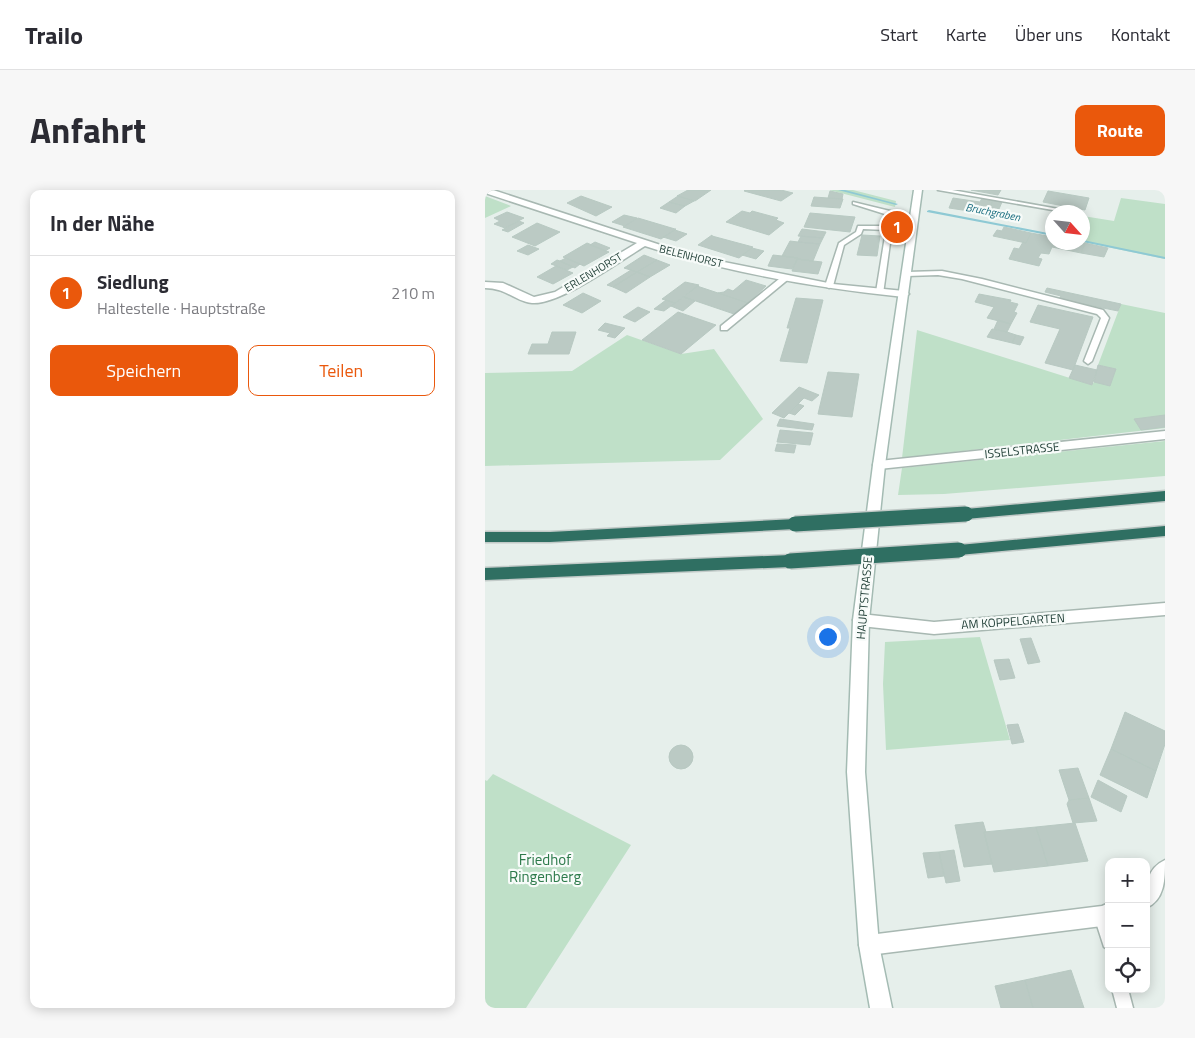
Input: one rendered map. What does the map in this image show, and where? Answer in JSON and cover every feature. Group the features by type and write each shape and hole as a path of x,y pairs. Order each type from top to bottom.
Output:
{"highway":[{"path":"485,537 551,537 966,514 1165,496"},
{"path":"485,574 790,561 959,550 1165,531"}],"street":[{"name":"BELENHORST","path":"485,190 692,258 829,286 904,294"},
{"name":"HAUPTSTRASSE","path":"881,1008 869,945 856,772 861,620 879,465 918,190"},
{"name":"ERLENHORST","path":"485,285 499,285 533,300 558,294 643,243"},
{"name":"ISSELSTRASSE","path":"879,465 1165,435"},
{"name":"AM KOPPELGARTEN","path":"861,620 933,628 1165,609"},
{"path":"1150,892 1165,870"},
{"path":"869,945 1105,914"}],"lane":[{"path":"941,190 1045,207"},
{"path":"855,203 891,214 880,292"},
{"path":"829,286 841,244 859,233 861,226 890,228"},
{"path":"907,274 940,273 1025,291 1053,302 1100,312 1105,318 1087,361"},
{"path":"724,328 787,277"},
{"path":"1121,993 1125,1008"}],"green space":[{"path":"829,190 853,190 896,201 895,207"},
{"path":"485,196 511,206 485,218"},
{"path":"1121,198 1165,204 1165,259 1090,243 1090,217 1114,221"},
{"path":"1121,304 1165,313 1165,428 902,458 917,330 1092,385 1094,382 1110,385 1115,369 1098,365"},
{"path":"627,335 681,354 714,349 763,419 720,460 485,466 485,373 572,371"},
{"path":"1165,441 1165,476 944,494 898,495 902,468"},
{"path":"980,637 1010,740 886,750 883,684 885,642"},
{"name":"Friedhof Ringenberg","path":"493,774 631,845 526,1008 485,1008 485,780 487,781"}],"building":[{"path":"688,190 711,190 695,201 677,196"},
{"path":"745,190 781,190 793,193 781,201"},
{"path":"971,190 1001,190 998,195"},
{"path":"830,191 843,194 842,199 828,198"},
{"path":"1048,191 1089,198 1087,205 1059,205 1043,202"},
{"path":"581,196 612,207 596,216 567,203"},
{"path":"678,196 694,201 685,206 669,202"},
{"path":"814,197 843,199 840,208 811,206"},
{"path":"953,198 980,202 982,198 993,200 989,210 971,208 969,211 949,208"},
{"path":"993,200 1002,202 999,209 990,208"},
{"path":"669,202 685,206 676,213 660,208"},
{"path":"742,211 750,213 752,211 778,218 776,220 784,223 769,235 726,222"},
{"path":"507,212 524,218 505,228 494,224 500,221 494,218"},
{"path":"810,213 855,217 850,232 804,227"},
{"path":"624,215 637,218 625,226 612,222"},
{"path":"638,218 676,229 661,239 623,227"},
{"path":"519,221 524,223 508,232 502,230"},
{"path":"537,223 560,232 535,246 512,237"},
{"path":"1004,227 1031,233 1026,243 993,236 997,230 1002,231"},
{"path":"802,229 826,232 823,238 798,236"},
{"path":"675,230 687,234 676,241 663,237"},
{"path":"1031,233 1045,236 1045,250 1051,250 1049,254 1041,253 1038,258 1042,259 1039,266 1009,259 1014,248 1019,249 1023,242 1026,243"},
{"path":"712,235 753,247 739,258 698,245"},
{"path":"862,235 880,236 877,256 857,255"},
{"path":"801,236 823,238 820,244 798,242"},
{"path":"790,241 820,244 813,261 782,256"},
{"path":"595,242 610,248 605,251 590,245"},
{"path":"587,243 609,252 584,266 563,257"},
{"path":"1090,244 1108,248 1104,257 1081,253 1082,250 1090,250"},
{"path":"528,245 539,249 528,255 517,251"},
{"path":"752,248 764,251 756,259 742,255"},
{"path":"1066,250 1082,250 1081,253"},
{"path":"644,255 657,260 637,272 624,268"},
{"path":"773,255 798,258 792,269 768,266"},
{"path":"566,258 580,264 575,268 560,261"},
{"path":"797,259 822,262 818,274 792,271"},
{"path":"557,260 573,267 567,270 551,264"},
{"path":"657,260 670,265 650,277 637,272"},
{"path":"556,266 573,273 553,284 537,277"},
{"path":"631,270 637,272 613,287 607,285"},
{"path":"637,272 650,277 626,293 613,287"},
{"path":"746,280 766,286 748,303 718,293 728,289 733,291"},
{"path":"685,282 699,285 675,303 662,299"},
{"path":"697,286 748,303 734,314 684,297"},
{"path":"1047,288 1121,304 1118,311 1059,299 1061,296 1045,292"},
{"path":"583,293 601,301 582,313 563,305"},
{"path":"979,294 1011,300 1010,302 1018,304 1014,312 1017,313 1011,324 987,318 994,307 975,302"},
{"path":"684,297 695,301 683,311 671,306"},
{"path":"796,298 823,300 807,363 780,361 790,328 787,328"},
{"path":"666,300 675,303 664,311 654,309"},
{"path":"1038,305 1093,317 1073,370 1045,363 1060,329 1030,322"},
{"path":"638,307 650,312 635,322 623,317"},
{"path":"678,312 716,325 681,354 642,340"},
{"path":"998,320 1011,324 1007,332 994,329"},
{"path":"605,323 625,328 615,338 607,336 610,333 598,330"},
{"path":"992,329 1016,335 1012,343 987,337"},
{"path":"552,332 576,332 569,354 528,354 532,344 548,344"},
{"path":"1016,335 1024,337 1020,345 1012,343"},
{"path":"1075,365 1097,370 1092,385 1069,378"},
{"path":"1098,365 1116,369 1110,386 1094,382"},
{"path":"828,372 859,374 852,417 818,414"},
{"path":"799,387 819,395 812,401 804,398 784,418 772,413"},
{"path":"799,404 804,406 795,415 789,413"},
{"path":"1165,415 1165,427 1141,430 1134,419"},
{"path":"780,419 814,424 812,430 777,426"},
{"path":"780,430 813,433 810,445 777,442"},
{"path":"777,444 796,445 794,453 775,451"},
{"path":"1031,638 1040,662 1028,664 1020,639"},
{"path":"1009,659 1015,678 1000,680 994,660"},
{"path":"1125,712 1165,731 1165,744 1156,771 1111,749"},
{"path":"1018,724 1024,742 1012,744 1007,725"},
{"path":"681,745 689,749 693,757 689,765 681,769 673,765 669,757 673,749"},
{"path":"1111,749 1156,771 1147,798 1100,775"},
{"path":"1078,768 1089,798 1069,800 1059,770"},
{"path":"1098,780 1127,796 1121,812 1091,797"},
{"path":"1089,798 1097,821 1073,823 1067,804 1069,800"},
{"path":"983,822 992,864 964,867 955,825"},
{"path":"1075,823 1088,861 1048,866 1036,827"},
{"path":"1036,827 1048,866 994,872 984,832"},
{"path":"954,850 960,881 946,883 939,852"},
{"path":"939,852 944,876 928,878 923,853"},
{"path":"1071,970 1084,1008 1033,1008 1025,980"},
{"path":"1025,980 1033,1008 1001,1008 995,986"}],"waterway":[{"name":"Bruchgraben","path":"840,190 896,204"},
{"name":"Bruchgraben","path":"929,211 1045,233"},
{"name":"Bruchgraben","path":"1090,242 1165,258"}],"place":[{"name":"Siedlung","path":"897,227"}]}
